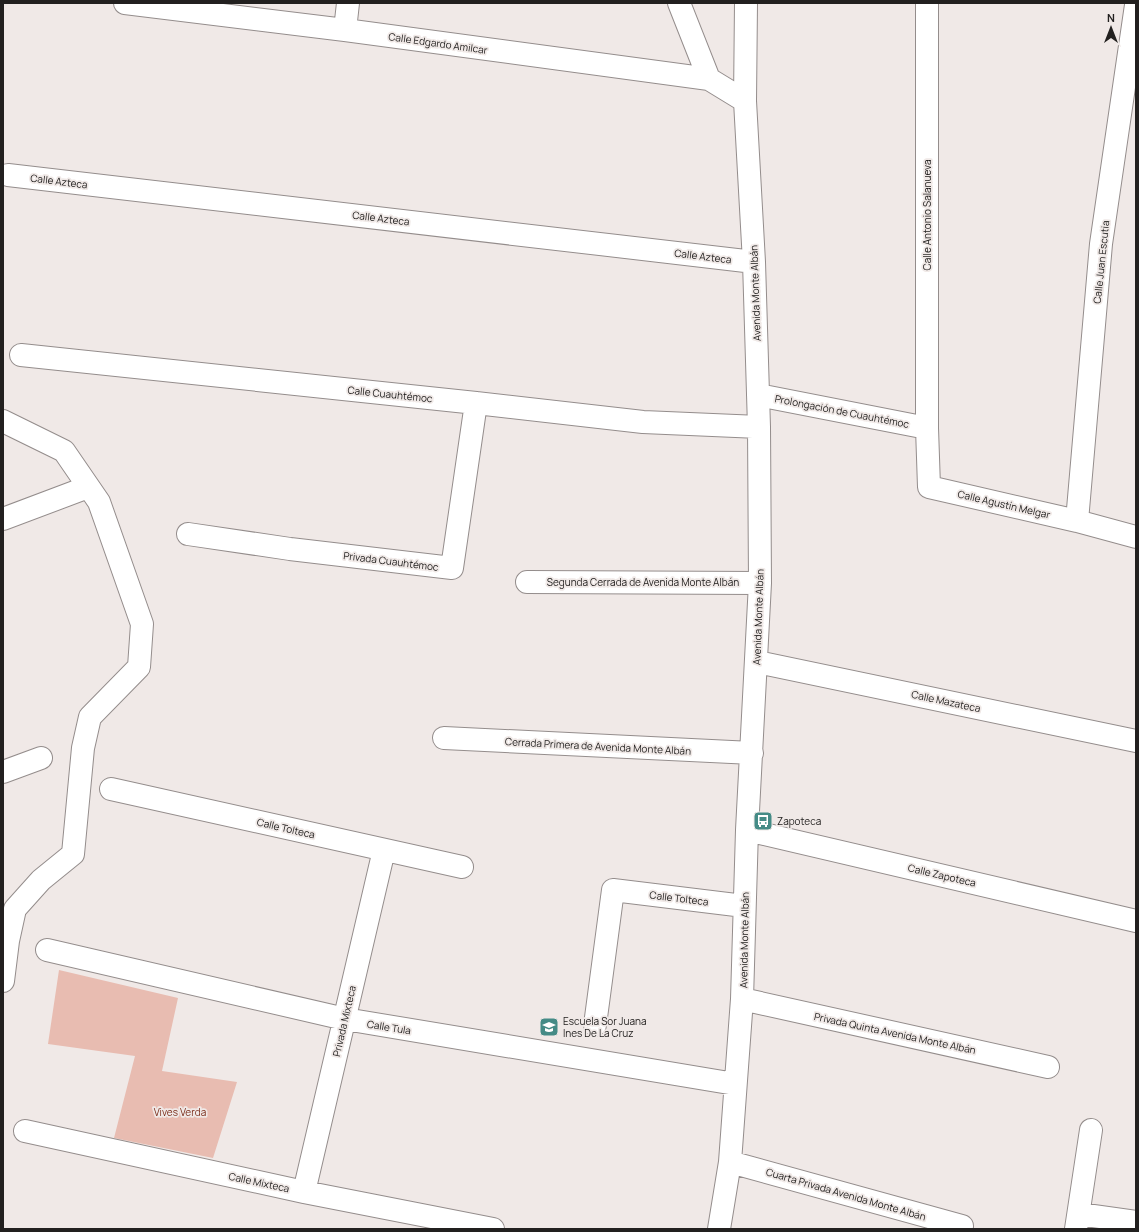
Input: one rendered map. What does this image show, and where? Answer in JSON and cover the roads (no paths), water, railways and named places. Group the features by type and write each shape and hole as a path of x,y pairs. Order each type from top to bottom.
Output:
{"street":[{"name":"Calle Edgardo Amilcar","path":"125,3 345,30 709,79 745,101"},
{"path":"345,30 348,3"},
{"path":"679,3 709,79"},
{"name":"Avenida Monte Albán","path":"719,1229 730,1162 742,1000 747,830 760,583 759,427 754,262 745,101 746,3"},
{"name":"Calle Antonio Salanueva","path":"927,3 927,428"},
{"name":"Calle Juan Escutia","path":"1077,521 1102,244 1136,5"},
{"name":"Calle Azteca","path":"8,175 754,262"},
{"name":"Calle Cuauhtémoc","path":"21,355 644,422 759,427"},
{"name":"Prolongación de Cuauhtémoc","path":"758,395 927,428"},
{"name":"Privada Cuauhtémoc","path":"188,534 290,549 452,568 476,403"},
{"path":"3,420 64,451 99,502 142,624 139,667 90,717 81,768 73,854 41,880 15,909 8,941 3,980"},
{"name":"Calle Agustín Melgar","path":"927,428 929,487 1077,521 1136,537"},
{"path":"3,519 88,487"},
{"name":"Segunda Cerrada de Avenida Monte Albán","path":"527,582 760,583"},
{"name":"Calle Mazateca","path":"757,662 1136,741"},
{"name":"Cerrada Primera de Avenida Monte Albán","path":"444,738 752,753"},
{"path":"3,772 41,758"},
{"name":"Calle Tolteca","path":"111,790 462,867"},
{"name":"Calle Zapoteca","path":"747,830 1136,921"},
{"name":"Privada Mixteca","path":"304,1192 384,850"},
{"name":"Calle Tolteca","path":"596,1025 613,890 744,906"},
{"name":"Calle Tula","path":"47,950 345,1019 735,1084"},
{"name":"Privada Quinta Avenida Monte Albán","path":"742,1000 1048,1067"},
{"path":"1091,1130 1078,1221 1136,1222"},
{"name":"Calle Mixteca","path":"25,1131 304,1192 493,1229"},
{"name":"Cuarta Privada Avenida Monte Albán","path":"730,1162 962,1226"}],"place":[{"name":"Zapoteca","path":"763,821"},
{"name":"Escuela Sor Juana Ines De La Cruz","path":"549,1027"}],"park label":[{"name":"Vives Verda","path":"180,1112"}]}
